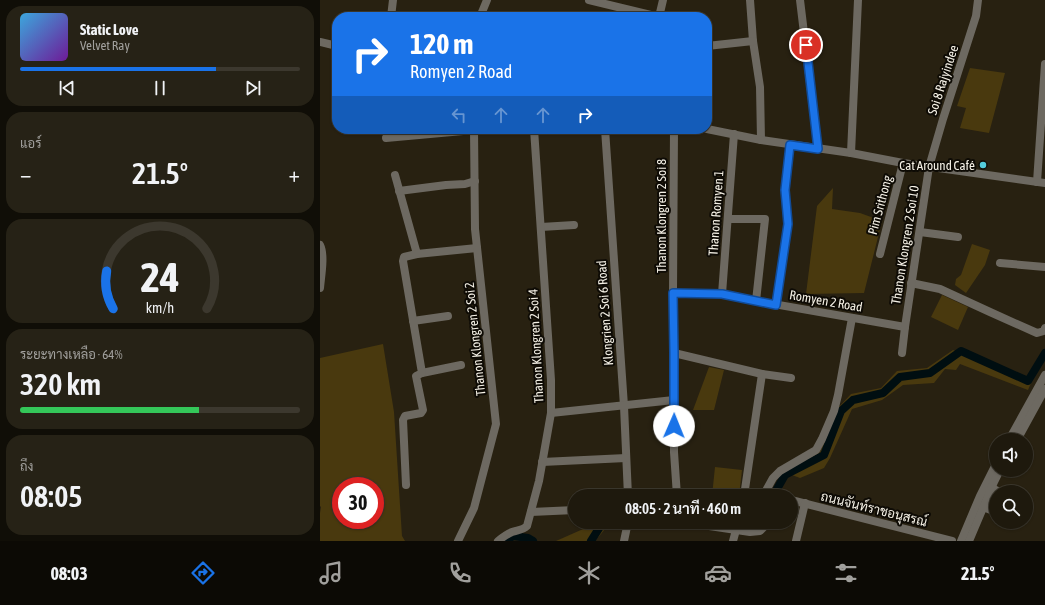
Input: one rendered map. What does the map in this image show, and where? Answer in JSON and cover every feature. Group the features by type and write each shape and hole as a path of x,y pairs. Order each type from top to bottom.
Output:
{"street":[{"path":"392,12 393,0"},
{"path":"482,12 487,0"},
{"path":"589,0 638,12"},
{"path":"660,12 663,0"},
{"path":"750,0 753,41 760,87 761,140"},
{"path":"800,0 818,149"},
{"path":"851,153 858,0"},
{"name":"Soi 8 Rajyindee","path":"930,167 943,119 976,16 978,0"},
{"path":"712,45 753,41"},
{"path":"320,42 332,45"},
{"path":"712,130 790,145 851,153 903,163 1041,183 1045,64"},
{"path":"386,138 430,134"},
{"name":"Thanon Klongren 2 Soi 2","path":"458,541 474,508 496,424 475,229 474,134"},
{"name":"Thanon Klongren 2 Soi 4","path":"498,541 512,532 526,528 529,521 551,413 551,380 534,134"},
{"name":"Klongrien 2 Soi 6 Road","path":"605,134 624,406 626,489"},
{"name":"Thanon Klongren 2 Soi 8","path":"674,134 674,452 677,489"},
{"name":"Thanon Romyen 1","path":"722,294 734,134"},
{"path":"776,305 788,224 785,190 790,145"},
{"name":"Pim Srithong","path":"880,254 903,163"},
{"name":"Thanon Klongren 2 Soi 10","path":"902,353 911,283 930,167"},
{"path":"395,175 417,254"},
{"path":"399,191 446,184 465,184 475,182"},
{"path":"728,219 765,219 756,301"},
{"path":"541,227 574,225"},
{"path":"920,232 958,237"},
{"path":"320,245 323,253 320,288"},
{"path":"422,373 402,263 404,257 417,254 477,248"},
{"path":"1000,263 1045,267"},
{"path":"911,283 940,289 1037,333 1044,331 1045,328"},
{"name":"Romyen 2 Road","path":"673,293 722,294 776,305 905,326"},
{"path":"413,321 448,316"},
{"path":"767,489 776,474 816,450 822,439 834,411 838,395 852,318"},
{"path":"674,353 762,374 791,378"},
{"path":"406,485 403,421 405,416 420,413 423,410 416,376 422,373 461,365"},
{"path":"745,489 762,374"},
{"path":"1013,433 1045,375"},
{"path":"1021,433 1045,389"},
{"path":"551,413 674,400"},
{"path":"542,462 626,458"},
{"path":"962,541 980,496 990,477"},
{"path":"969,541 989,493"},
{"name":"ถนนจันท์ราชอนุสรณ์","path":"798,502 952,541"},
{"path":"796,541 805,504"},
{"path":"983,507 989,509"},
{"path":"532,512 568,510"},
{"path":"624,541 627,529"},
{"path":"729,529 750,532 756,532 762,529"},
{"path":"733,541 736,530"}],"shaded area":[{"path":"970,68 1005,73 989,133 960,128 966,108 957,106"},
{"path":"833,188 832,209 860,213 882,221 864,293 806,294 817,206"},
{"path":"972,244 990,250 985,265 966,293 955,285 956,279 961,275"},
{"path":"942,295 968,307 958,330 931,317"},
{"path":"383,344 394,412 402,536 405,541 320,541 320,358"},
{"path":"953,350 1031,383 1028,390 960,364 956,370 945,369 934,383 903,385 882,400 852,409 824,468 800,478 784,472 820,452 838,408 851,394 881,388 897,371 927,368"},
{"path":"709,367 724,370 714,410 693,410"},
{"path":"715,467 742,470 740,489 713,489"},
{"path":"583,529 605,529 595,541 556,541"}],"waterway":[{"path":"777,489 785,475 824,455 841,411 853,400 883,393 900,377 930,373 961,351 1028,381 1045,353"},
{"path":"591,541 599,529"},
{"path":"506,541 513,536 528,538 533,541"}],"place":[{"name":"Cat Around Café","path":"983,165"}],"route":[{"path":"674,426 673,293 722,294 776,305 788,224 785,190 790,145 818,149 806,45"}]}
